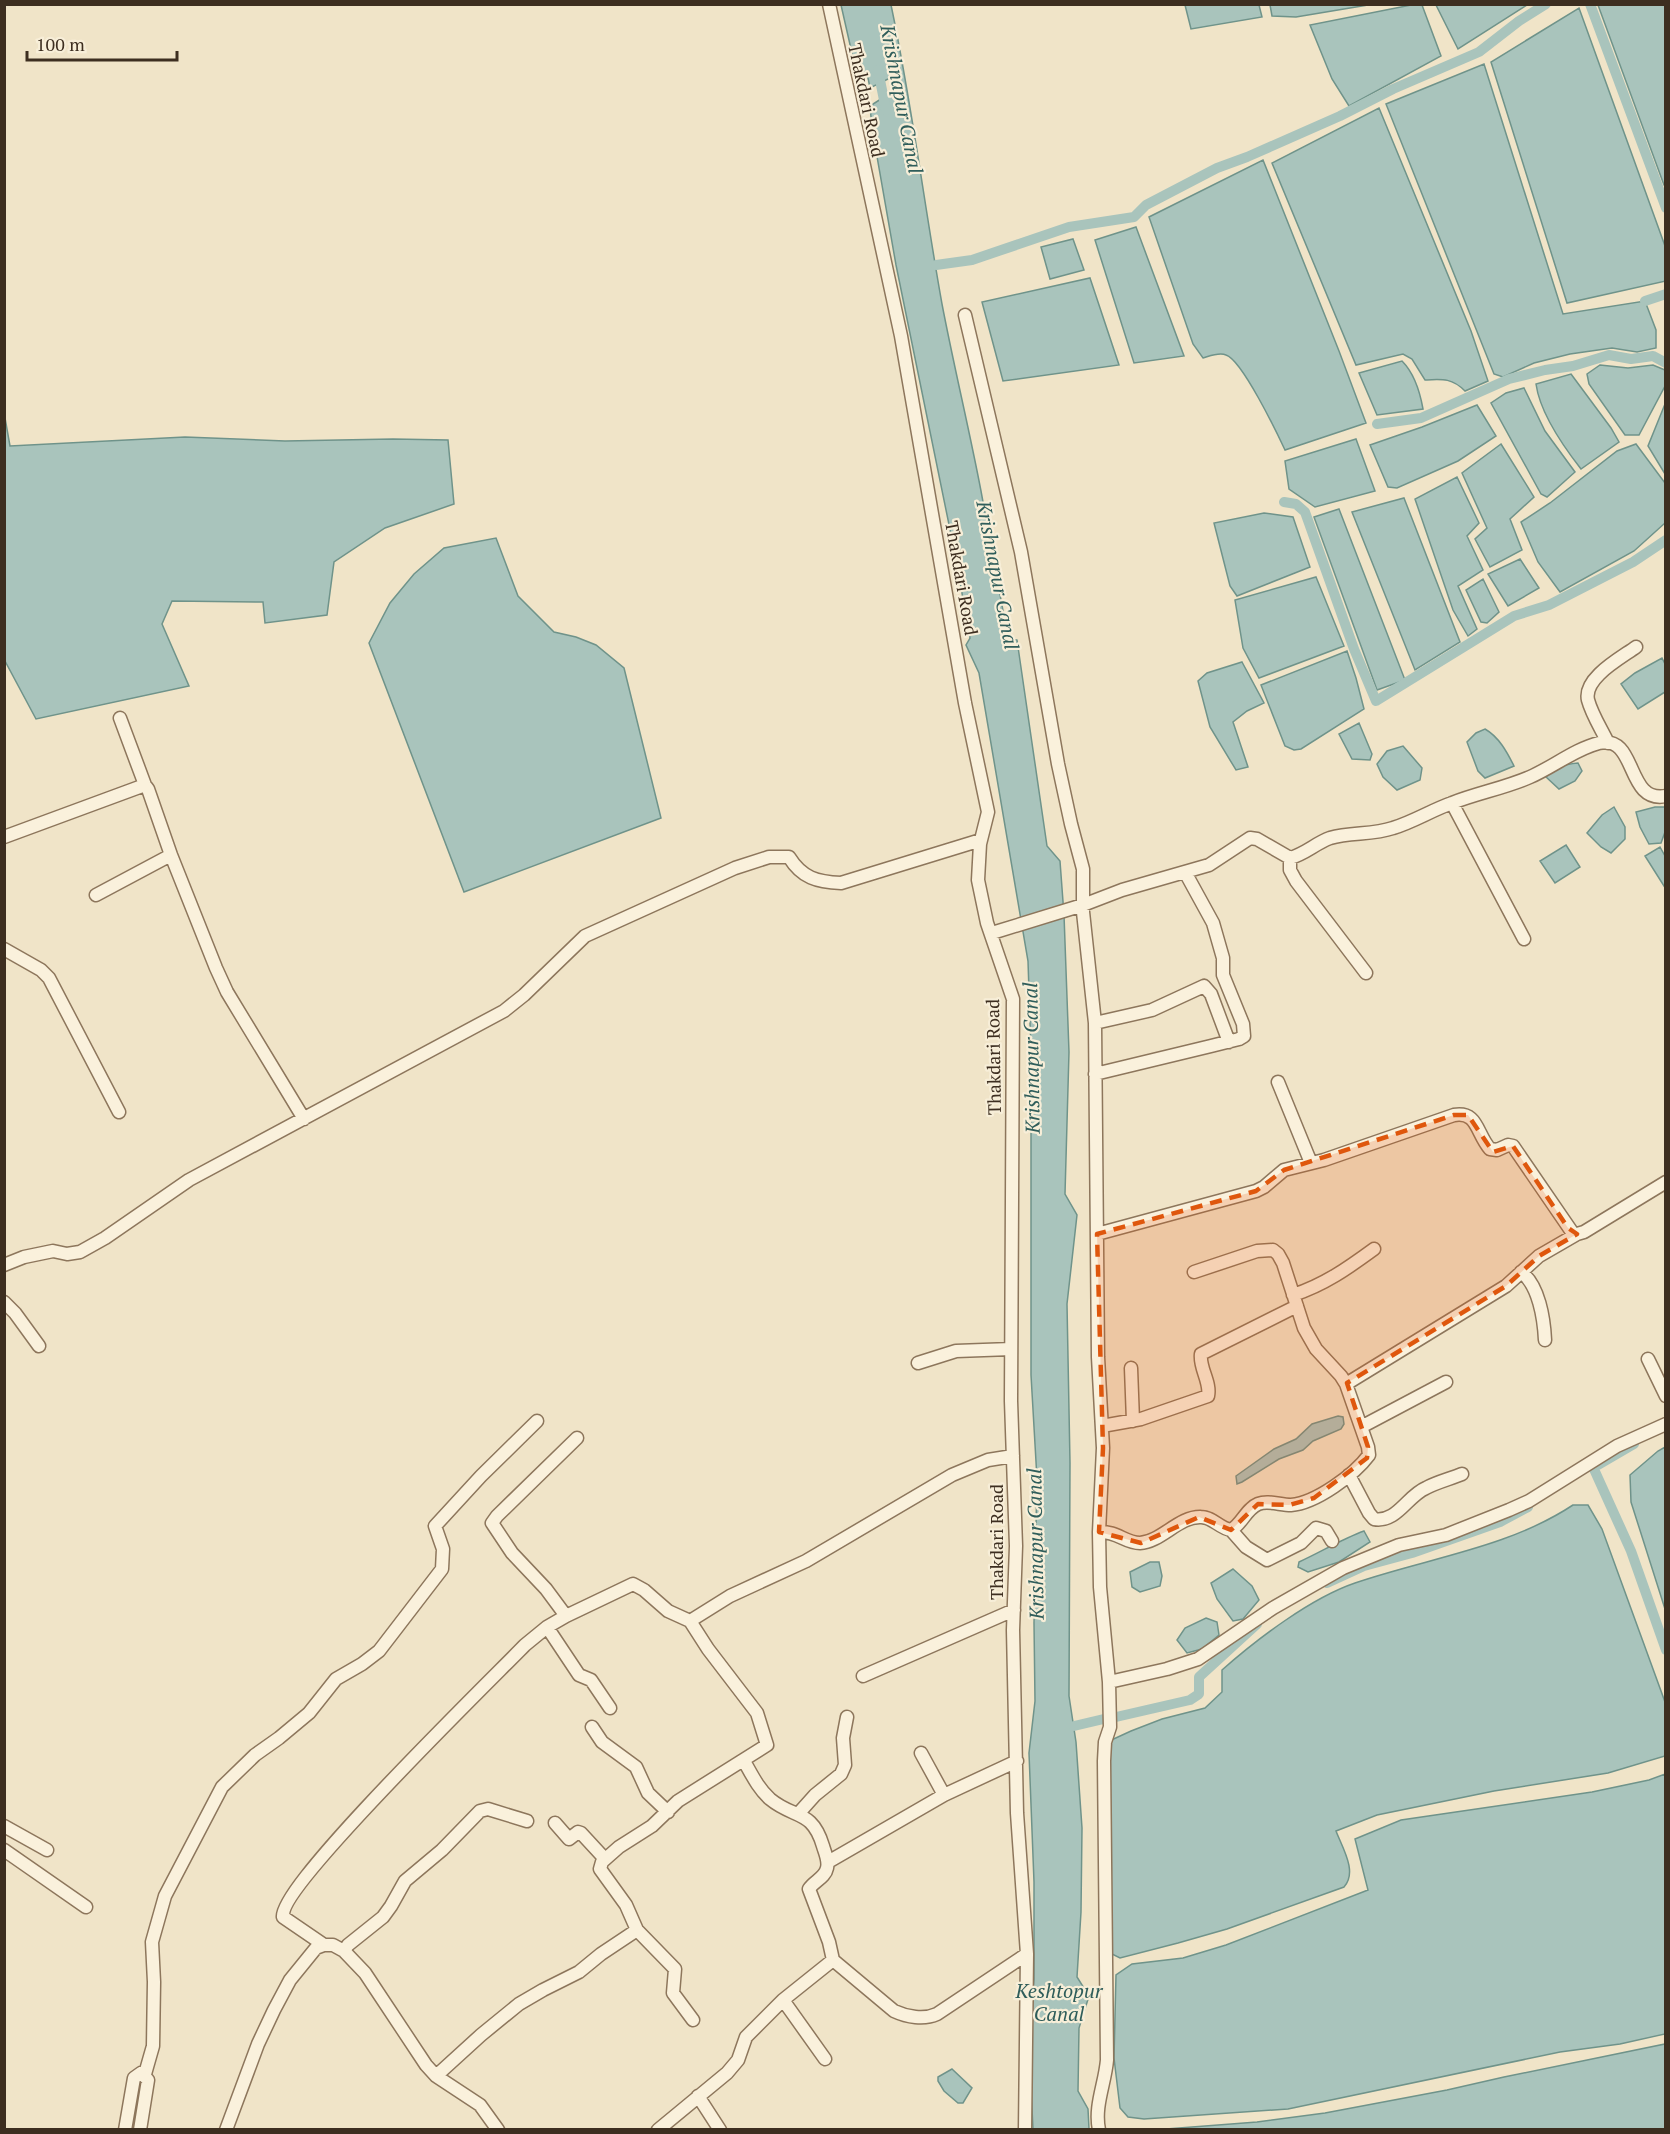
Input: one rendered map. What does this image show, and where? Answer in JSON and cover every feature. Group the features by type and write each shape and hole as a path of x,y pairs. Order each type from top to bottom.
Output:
{"street":[{"name":"Thakdari Road","path":"829,4 901,336 965,703 988,812 981,840 978,880 987,923 1013,999 1011,1349 1016,1546 1014,1610 1017,1813 1027,1954 1025,2130"},
{"path":"965,315 1021,552 1059,764 1083,869 1077,906 1095,1023 1098,1357 1102,1426 1101,1596 1109,1682 1110,1726 1105,1742 1104,1761 1108,2032 1106,2075 1097,2113 1099,2130"},
{"path":"1608,743 1588,701 1589,689 1595,678 1636,647"},
{"path":"120,718 171,855 227,992 304,1119"},
{"path":"992,933 1122,890 1209,865 1250,838 1257,839 1290,858 1328,839 1393,828 1452,803 1528,778 1600,743 1614,743 1622,748 1641,789 1652,795 1665,796"},
{"path":"4,837 145,785"},
{"path":"1452,803 1524,939"},
{"path":"4,1265 24,1257 53,1251 67,1254 80,1252 115,1232 189,1180 504,1011 524,995 585,936 735,868 769,857 789,857 796,868 806,876 822,882 841,883 981,840"},
{"path":"96,895 171,855"},
{"path":"1290,858 1290,870 1296,881 1366,973"},
{"path":"1095,1074 1229,1042 1244,1036 1243,1024 1223,975 1223,958 1213,923 1185,872"},
{"path":"4,949 14,957 41,970 49,978 119,1112"},
{"path":"1095,1023 1152,1010 1204,986 1211,994 1229,1042"},
{"path":"1278,1082 1311,1163"},
{"path":"1097,1234 1256,1191 1264,1188 1284,1170 1454,1115 1468,1114 1490,1149 1497,1150 1508,1145 1513,1146 1568,1228 1577,1234"},
{"path":"1346,1384 1506,1286 1539,1256 1584,1232 1665,1182"},
{"path":"1102,1426 1133,1421 1208,1396 1209,1389 1201,1364 1201,1354 1347,1270 1374,1249"},
{"path":"1194,1272 1257,1251 1273,1250 1278,1254 1304,1328 1316,1349 1346,1384 1369,1455 1350,1475 1327,1491 1303,1503 1289,1505 1266,1502 1258,1504 1231,1530"},
{"path":"1521,1272 1532,1285 1542,1311 1545,1340"},
{"path":"4,1302 39,1346"},
{"path":"918,1363 956,1351 1011,1349"},
{"path":"1648,1359 1665,1396"},
{"path":"1131,1368 1133,1421"},
{"path":"1361,1427 1446,1382"},
{"path":"140,2130 148,2080 145,2074 153,2046 152,1942 165,1896 222,1787 255,1755 309,1713 336,1679 380,1651 442,1569 443,1549 435,1526 481,1476 537,1421"},
{"path":"1109,1682 1167,1669 1197,1659 1273,1608 1343,1568 1399,1545 1446,1535 1509,1510 1529,1501 1617,1446 1665,1424"},
{"path":"566,1616 546,1588 512,1553 492,1523 577,1438"},
{"path":"690,1621 730,1596 806,1561 952,1474 988,1460 1013,1456"},
{"path":"1350,1475 1374,1519 1381,1520 1398,1511 1417,1492 1462,1474"},
{"path":"1100,1532 1114,1533 1128,1541 1141,1543 1194,1517 1199,1517 1213,1520 1231,1530 1246,1546 1267,1560 1301,1543 1316,1528 1324,1529 1332,1540"},
{"path":"324,1945 283,1917 282,1912 297,1889 347,1828 525,1645 566,1616 633,1584 644,1590 668,1611 690,1621 757,1713 767,1745 688,1794 652,1826 619,1847 600,1866 626,1905 638,1930 675,1969 673,1994 693,2020"},
{"path":"863,1676 1014,1610"},
{"path":"548,1627 579,1675 591,1680 610,1708"},
{"path":"798,1814 815,1795 842,1774 845,1765 843,1738 847,1717"},
{"path":"592,1727 602,1742 636,1767 653,1799 668,1812"},
{"path":"921,1753 944,1795"},
{"path":"744,1761 767,1796 807,1818 815,1826 828,1862 824,1874 809,1888 829,1942 833,1960 894,2011 902,2015 924,2018 937,2014 1027,1954"},
{"path":"828,1862 944,1795 1017,1761"},
{"path":"344,1951 348,1945 382,1917 405,1881 442,1850 480,1811 488,1809 527,1821"},
{"path":"555,1823 569,1839 578,1832 580,1833 606,1859"},
{"path":"4,1826 47,1850"},
{"path":"4,1850 86,1907"},
{"path":"436,2076 519,2004 579,1972 601,1954 638,1930"},
{"path":"226,2130 258,2044 290,1980 316,1948 324,1945 333,1945 344,1951 365,1973 426,2065 436,2076 480,2105 498,2130"},
{"path":"658,2130 736,2063 746,2037 783,2000 833,1960"},
{"path":"783,2000 825,2059"},
{"path":"125,2130 134,2078 137,2074 145,2074"},
{"path":"698,2096 720,2130"}],"highlighted area":[{"path":"1454,1115 1468,1115 1493,1152 1513,1146 1568,1228 1577,1234 1539,1256 1506,1286 1347,1383 1368,1447 1367,1458 1314,1498 1289,1505 1258,1504 1231,1530 1199,1517 1141,1543 1099,1532 1103,1448 1097,1234 1256,1191 1284,1170"}],"water":[{"path":"1270,4 1368,5 1296,17 1272,16"},
{"name":"Keshtopur Canal","path":"841,5 891,5 942,304 1008,638 1017,640 1047,846 1060,861 1069,1052 1065,1194 1077,1215 1067,1304 1070,1463 1069,1696 1076,1742 1082,1828 1081,1912 1077,1977 1089,1996 1079,2028 1078,2091 1088,2109 1089,2129 1033,2129 1029,2049 1034,1979 1034,1882 1029,1753 1035,1701 1037,1479 1031,1375 1031,1052 1028,961 979,673 966,645 970,638 955,554 896,265 872,128 870,106 884,97 899,94 892,77 870,88 867,73 856,71"},
{"path":"1185,5 1259,5 1262,17 1191,29"},
{"path":"1411,5 1422,5 1441,56 1349,106 1332,79 1310,25"},
{"path":"1436,5 1527,5 1458,49"},
{"path":"1598,5 1665,5 1665,185 1664,185"},
{"path":"1579,8 1665,246 1666,281 1567,303 1491,62"},
{"path":"1484,64 1563,314 1645,301 1656,330 1656,348 1637,352 1612,348 1570,354 1534,363 1503,377 1494,374 1386,104"},
{"path":"1379,108 1471,331 1488,381 1465,391 1447,380 1425,380 1412,359 1403,354 1356,365 1272,163"},
{"path":"1263,160 1366,423 1285,450 1250,383 1233,360 1220,354 1203,358 1193,344 1149,217"},
{"path":"1136,227 1184,356 1134,363 1095,240"},
{"path":"1073,239 1084,270 1050,279 1041,247"},
{"path":"1090,278 1119,365 1003,381 982,302"},
{"path":"1402,361 1416,383 1423,409 1377,415 1359,373"},
{"path":"1600,365 1628,368 1653,365 1665,370 1665,386 1639,435 1625,435 1589,384 1587,374"},
{"path":"1571,374 1619,442 1581,469 1547,418 1536,384"},
{"path":"1524,388 1545,431 1575,472 1547,497 1541,494 1491,403 1506,393"},
{"path":"1665,404 1665,474 1648,446"},
{"path":"1477,405 1496,436 1458,461 1397,488 1388,487 1370,445"},
{"path":"5,418 10,446 185,437 285,441 448,440 454,504 385,528 334,562 327,615 265,623 263,602 172,601 162,624 189,686 36,719 5,661"},
{"path":"1356,439 1375,491 1315,507 1289,489 1285,461"},
{"path":"1501,444 1534,497 1510,519 1522,550 1490,567 1475,539 1487,528 1462,473"},
{"path":"1636,444 1665,483 1665,523 1634,551 1560,592 1538,562 1521,522 1550,503 1617,451"},
{"path":"1457,477 1479,523 1467,536 1483,570 1458,586 1477,629 1468,636 1453,610 1415,499"},
{"path":"1404,498 1460,642 1415,670 1352,512"},
{"path":"1339,509 1405,680 1377,690 1314,517"},
{"path":"1264,513 1293,517 1310,567 1237,596 1230,586 1214,523"},
{"path":"496,538 518,596 554,632 596,645 624,668 661,818 464,892 369,643 390,603 414,574 444,548"},
{"path":"1520,559 1539,588 1508,606 1488,574"},
{"path":"1316,577 1344,646 1259,678 1243,648 1235,600"},
{"path":"1483,579 1499,612 1487,623 1481,622 1466,590"},
{"path":"1347,651 1364,709 1301,749 1294,750 1285,746 1261,685"},
{"path":"1662,658 1665,664 1665,692 1638,709 1621,684"},
{"path":"1242,662 1264,703 1247,711 1233,722 1248,767 1236,770 1210,727 1198,681 1207,673"},
{"path":"1359,723 1372,754 1370,760 1352,759 1339,734"},
{"path":"1485,729 1498,741 1514,766 1485,778 1478,771 1467,742 1476,733"},
{"path":"1403,746 1422,768 1420,780 1397,790 1383,777 1377,764 1387,751"},
{"path":"1578,763 1582,771 1575,781 1559,789 1546,777 1561,767"},
{"path":"1614,807 1625,827 1625,839 1611,853 1587,833 1602,815"},
{"path":"1665,807 1665,832 1661,843 1649,844 1640,827 1636,812"},
{"path":"1566,845 1580,867 1555,883 1540,861"},
{"path":"1660,847 1665,856 1664,886 1645,856"},
{"path":"1338,1416 1343,1417 1344,1424 1341,1429 1313,1441 1303,1450 1279,1459 1237,1484 1236,1476 1274,1449 1296,1439 1312,1424"},
{"path":"1665,1447 1665,1609 1631,1502 1630,1475"},
{"path":"1573,1505 1588,1505 1602,1529 1665,1702 1665,1756 1608,1773 1494,1791 1377,1815 1336,1831 1345,1852 1350,1874 1344,1887 1227,1929 1178,1943 1120,1958 1110,1953 1107,1742 1162,1719 1205,1708 1222,1692 1222,1670 1268,1633 1303,1609 1338,1590 1383,1574 1495,1542 1548,1520"},
{"path":"1364,1531 1370,1542 1339,1562 1308,1572 1298,1567 1299,1562"},
{"path":"1150,1562 1159,1562 1162,1576 1160,1586 1140,1592 1132,1587 1130,1572"},
{"path":"1233,1569 1252,1586 1259,1600 1243,1619 1233,1621 1217,1599 1211,1583"},
{"path":"1206,1618 1217,1622 1219,1635 1202,1649 1187,1653 1177,1640 1185,1628"},
{"path":"1665,1774 1665,2034 1620,2044 1560,2052 1288,2109 1144,2119 1128,2117 1120,2108 1114,2058 1116,1975 1132,1964 1183,1958 1226,1945 1368,1890 1355,1839 1401,1820 1592,1792 1649,1780"},
{"path":"1665,2044 1665,2129 1166,2129 1257,2122 1325,2113"},
{"path":"952,2069 972,2088 963,2103 958,2103 944,2091 938,2081 938,2077"}],"waterway":[{"path":"936,265 972,260 1069,227 1134,217 1146,205 1217,168 1340,116 1393,89 1479,52 1519,21 1546,4"},
{"path":"1590,4 1666,208"},
{"name":"Krishnapur Canal","path":"878,70 886,110"},
{"path":"1645,301 1666,294"},
{"path":"1377,424 1421,418 1509,379 1573,366 1609,355 1631,359 1653,356 1666,363"},
{"path":"1284,502 1296,504 1305,512 1354,649 1376,701 1514,616 1549,605 1633,562 1666,540"},
{"path":"1598,1465 1634,1444"},
{"path":"1593,1467 1631,1551 1666,1650"},
{"path":"1327,1583 1364,1566 1412,1553 1500,1522 1528,1507"},
{"path":"1116,1717 1190,1700 1199,1694 1199,1677 1257,1624"},
{"path":"1074,1726 1108,1718"}]}
